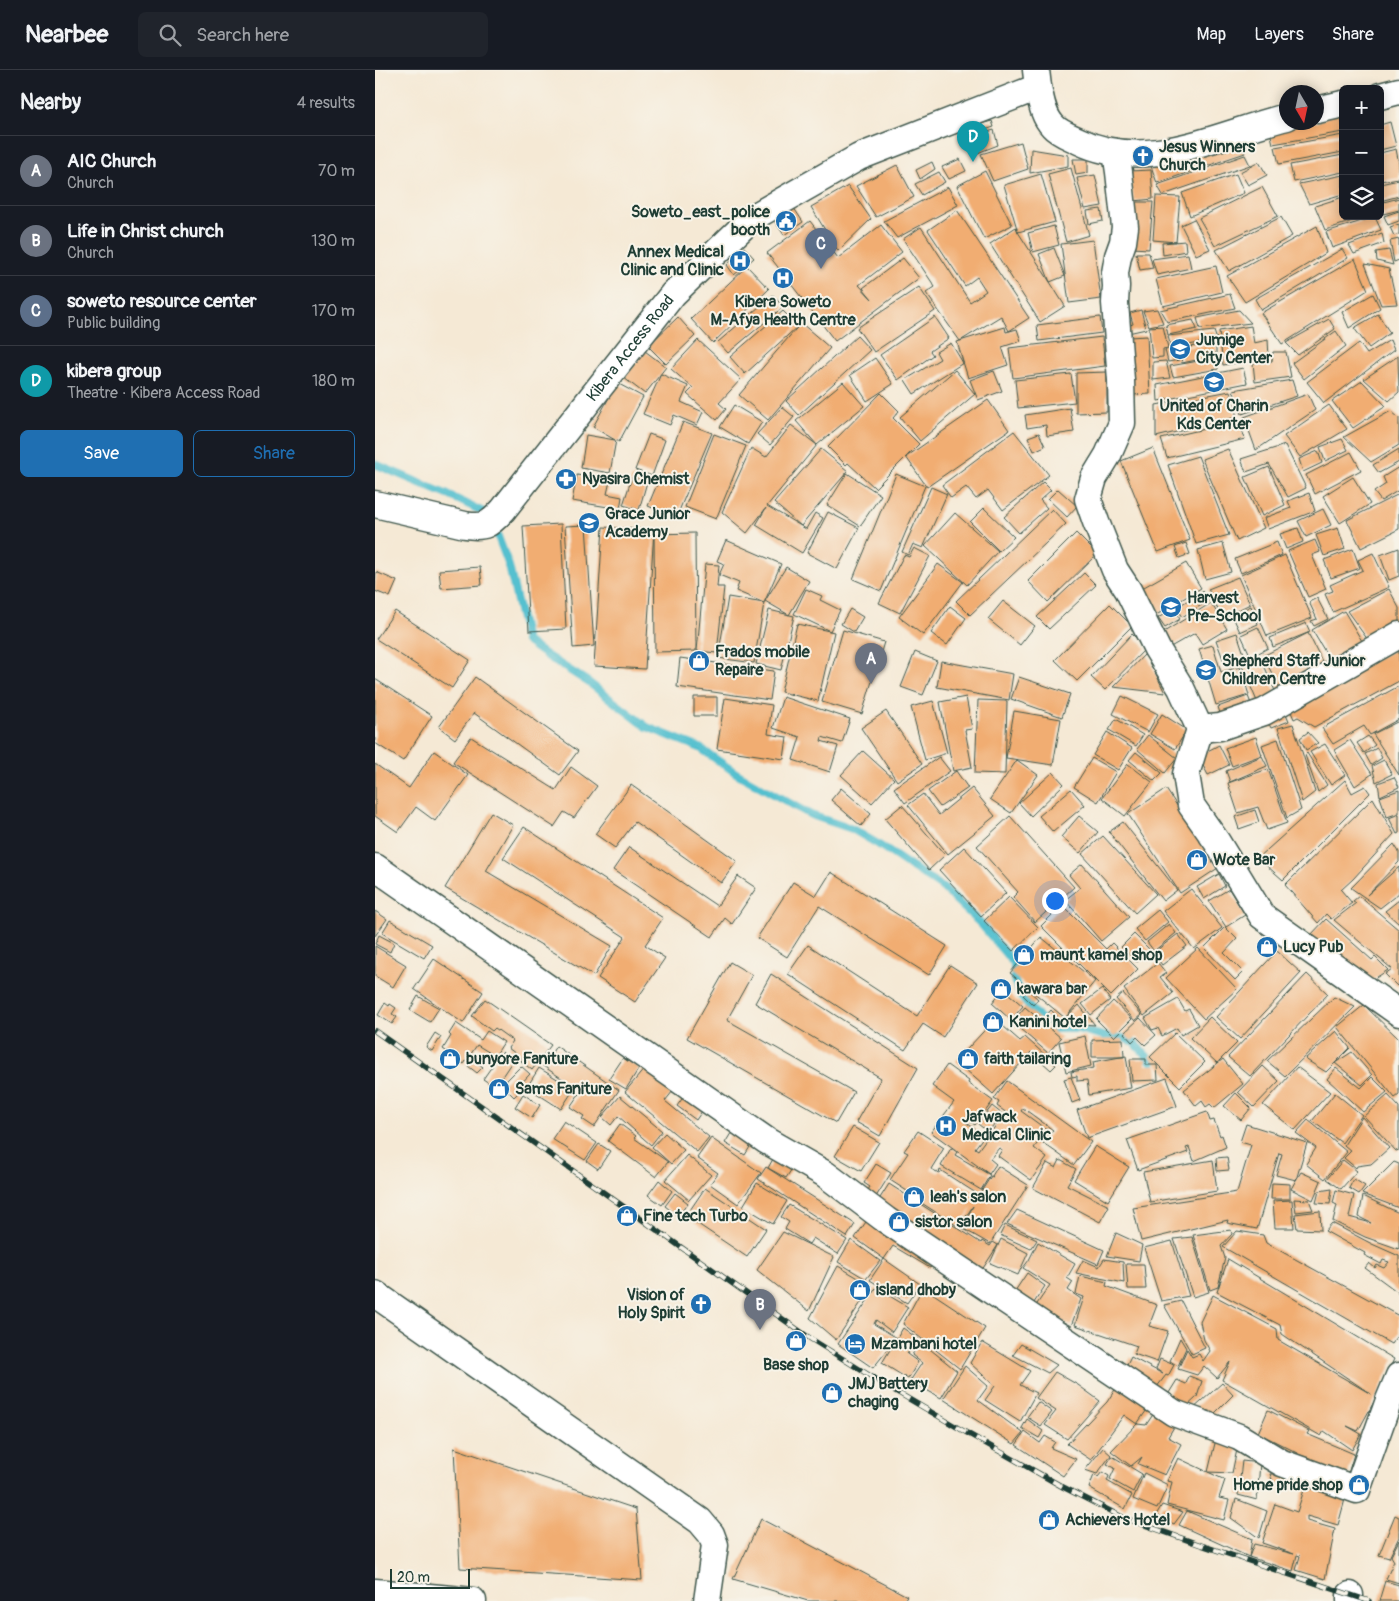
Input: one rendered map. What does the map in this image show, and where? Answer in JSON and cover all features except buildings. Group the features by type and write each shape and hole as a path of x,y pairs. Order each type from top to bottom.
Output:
{"street":[{"path":"1037,79 1043,108 1053,127 1087,144 1115,152 1137,153 1184,148 1279,119"},
{"name":"Kibera Access Road","path":"375,504 477,527 494,519 673,294 752,218 859,157 1037,79"},
{"path":"1384,95 1399,91"},
{"path":"1324,108 1339,105"},
{"path":"1115,152 1125,227 1115,273 1115,303 1123,422 1108,455 1094,478 1088,499 1095,522 1115,570 1128,590 1157,649 1181,688 1200,729 1186,774 1191,805 1217,842 1262,916 1399,1013"},
{"path":"1200,729 1220,727 1264,712 1399,634"},
{"path":"375,867 767,1142 825,1174 886,1220 1174,1412 1239,1437 1282,1463 1357,1490 1399,1376"},
{"path":"375,1294 700,1521 711,1534 715,1545 707,1601"},
{"path":"375,1592 471,1601"}],"waterway":[{"path":"375,464 490,515"},
{"path":"494,526 509,566 526,641 588,682 647,727 700,748 736,773 811,815 852,829 943,888 981,924 1014,964 1015,982 1021,997 1035,1014 1052,1029 1077,1029 1108,1037 1124,1038 1136,1044 1152,1062"}],"railway":[{"path":"375,1031 811,1339 967,1433 1063,1487 1122,1517 1369,1601"}],"place":[{"name":"Jesus Winners Church","path":"1143,156"},
{"name":"kibera group","path":"973,162"},
{"name":"Soweto_east_police booth","path":"786,221"},
{"name":"Annex Medical Clinic and Clinic","path":"740,261"},
{"name":"soweto resource center","path":"821,269"},
{"name":"Kibera Soweto M-Afya Health Centre","path":"783,278"},
{"name":"Jumige City Center","path":"1180,349"},
{"name":"United of Charin Kds Center","path":"1214,382"},
{"name":"Nyasira Chemist","path":"566,479"},
{"name":"Grace Junior Academy","path":"589,523"},
{"name":"Harvest Pre-School","path":"1171,607"},
{"name":"Frados mobile Repaire","path":"699,661"},
{"name":"Shepherd Staff Junior Children Centre","path":"1206,670"},
{"name":"AIC Church","path":"871,684"},
{"name":"Wote Bar","path":"1197,860"},
{"name":"Lucy Pub","path":"1267,947"},
{"name":"maunt kamel shop","path":"1024,955"},
{"name":"kawara bar","path":"1001,989"},
{"name":"Kanini hotel","path":"993,1022"},
{"name":"bunyore Faniture","path":"450,1059"},
{"name":"faith tailaring","path":"968,1059"},
{"name":"Sams Faniture","path":"499,1089"},
{"name":"Jafwack Medical Clinic","path":"946,1126"},
{"name":"leah's salon","path":"914,1197"},
{"name":"Fine tech Turbo","path":"627,1216"},
{"name":"sistor salon","path":"899,1222"},
{"name":"island dhoby","path":"860,1290"},
{"name":"Vision of Holy Spirit","path":"701,1304"},
{"name":"Life in Christ church","path":"760,1330"},
{"name":"Base shop","path":"796,1341"},
{"name":"Mzambani hotel","path":"855,1344"},
{"name":"JMJ Battery chaging","path":"832,1393"},
{"name":"Home pride shop","path":"1359,1485"},
{"name":"Achievers Hotel","path":"1049,1520"}]}
